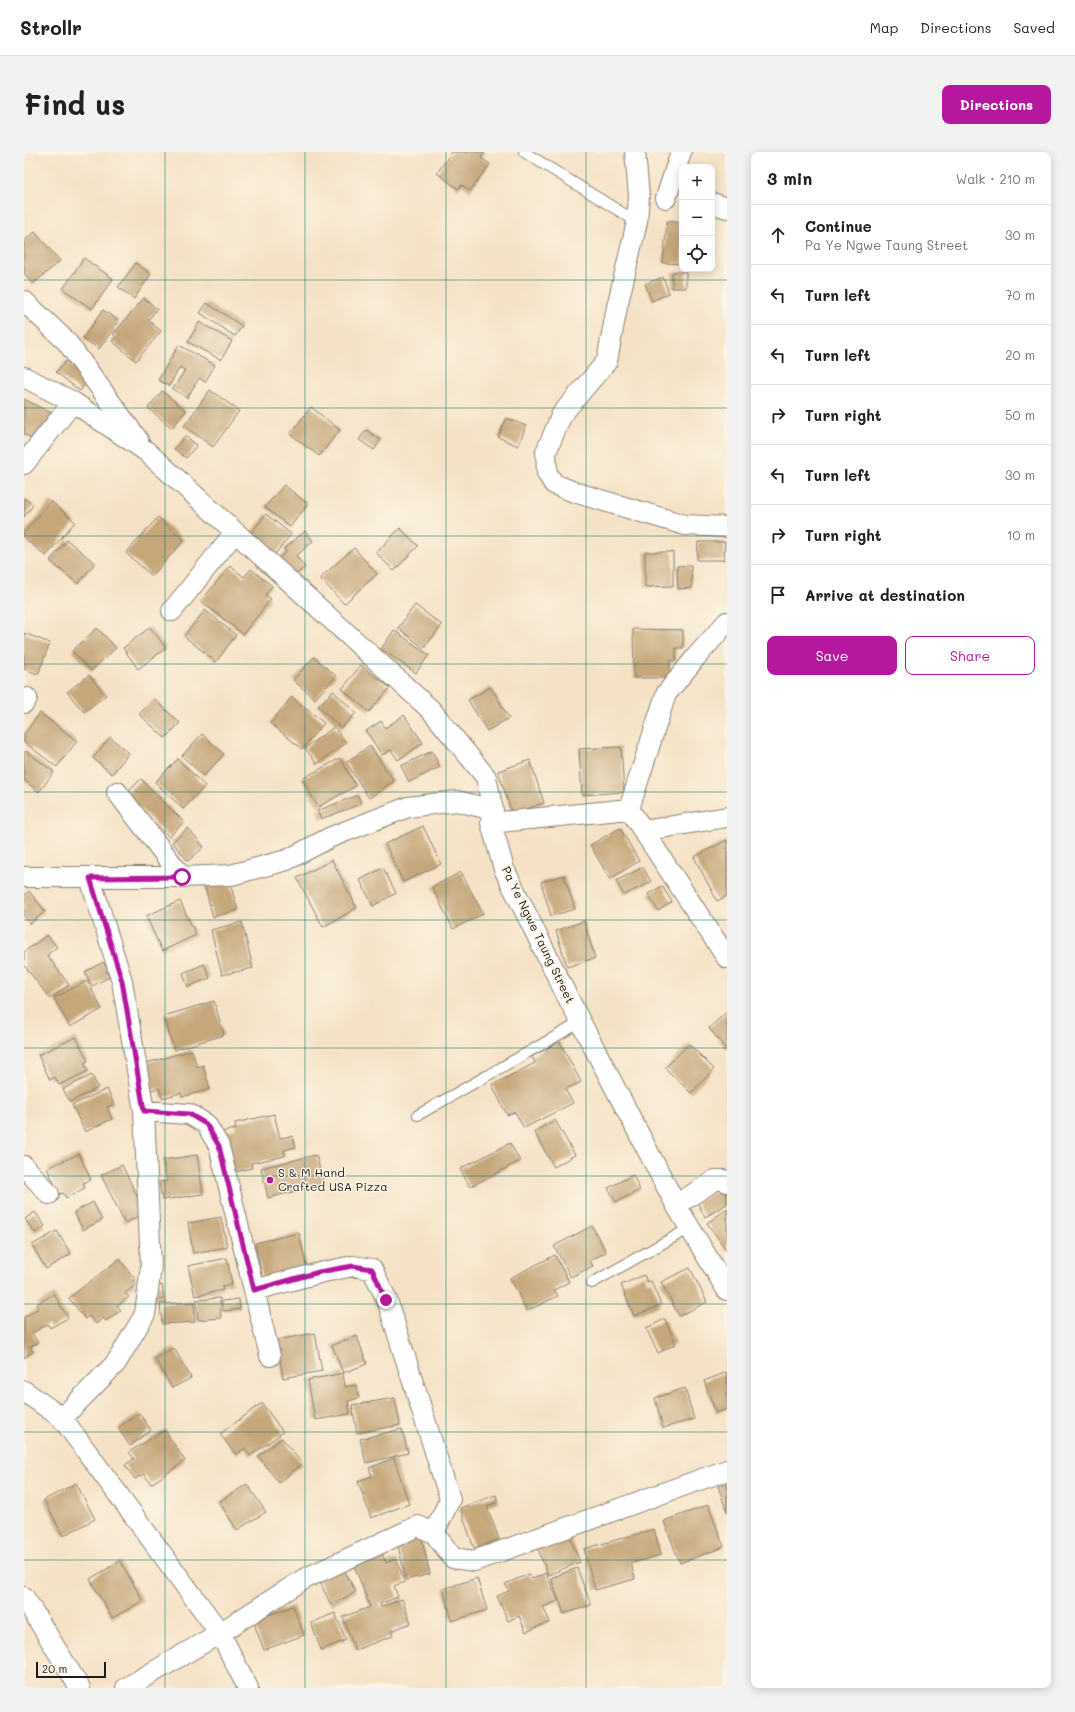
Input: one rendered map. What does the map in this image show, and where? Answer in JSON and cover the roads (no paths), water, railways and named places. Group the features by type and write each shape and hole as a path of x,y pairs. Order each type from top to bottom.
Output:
{"street":[{"path":"635,152 639,196 637,222 617,308 607,361 562,414 546,452 547,473 554,484 574,492 685,525 727,527"},
{"path":"639,196 674,199 681,152"},
{"path":"715,204 727,208"},
{"path":"24,301 67,342 146,451"},
{"path":"24,377 73,402 146,451"},
{"path":"24,464 73,402"},
{"name":"Pa Ye Ngwe Taung Street","path":"146,451 431,710 486,777 492,817 504,869 676,1205 727,1290"},
{"path":"172,611 235,532"},
{"path":"629,809 666,694 727,622"},
{"path":"117,792 182,877"},
{"path":"24,877 90,878 231,875 287,860 331,837 408,807 457,801 492,817 629,809"},
{"path":"629,809 727,958"},
{"path":"643,831 727,817"},
{"path":"62,1418 116,1363 144,1314 151,1266 144,1111 122,981 90,878"},
{"path":"144,1111 189,1114 206,1124 219,1146 270,1356"},
{"path":"24,1166 49,1194"},
{"path":"676,1205 715,1180 724,1180 727,1182"},
{"path":"254,1290 319,1272 353,1266 372,1269 386,1300 450,1498 434,1533"},
{"path":"24,1391 62,1418 220,1632 248,1688"},
{"path":"126,1688 220,1632 304,1579 418,1526 434,1533 453,1558 474,1561 727,1470"},
{"path":"24,1597 80,1688"}],"lane":[{"path":"524,152 637,222"},
{"path":"418,1115 581,1022"},
{"path":"592,1283 690,1228"}],"place":[{"name":"S & M Hand Crafted USA Pizza","path":"270,1180"}]}
